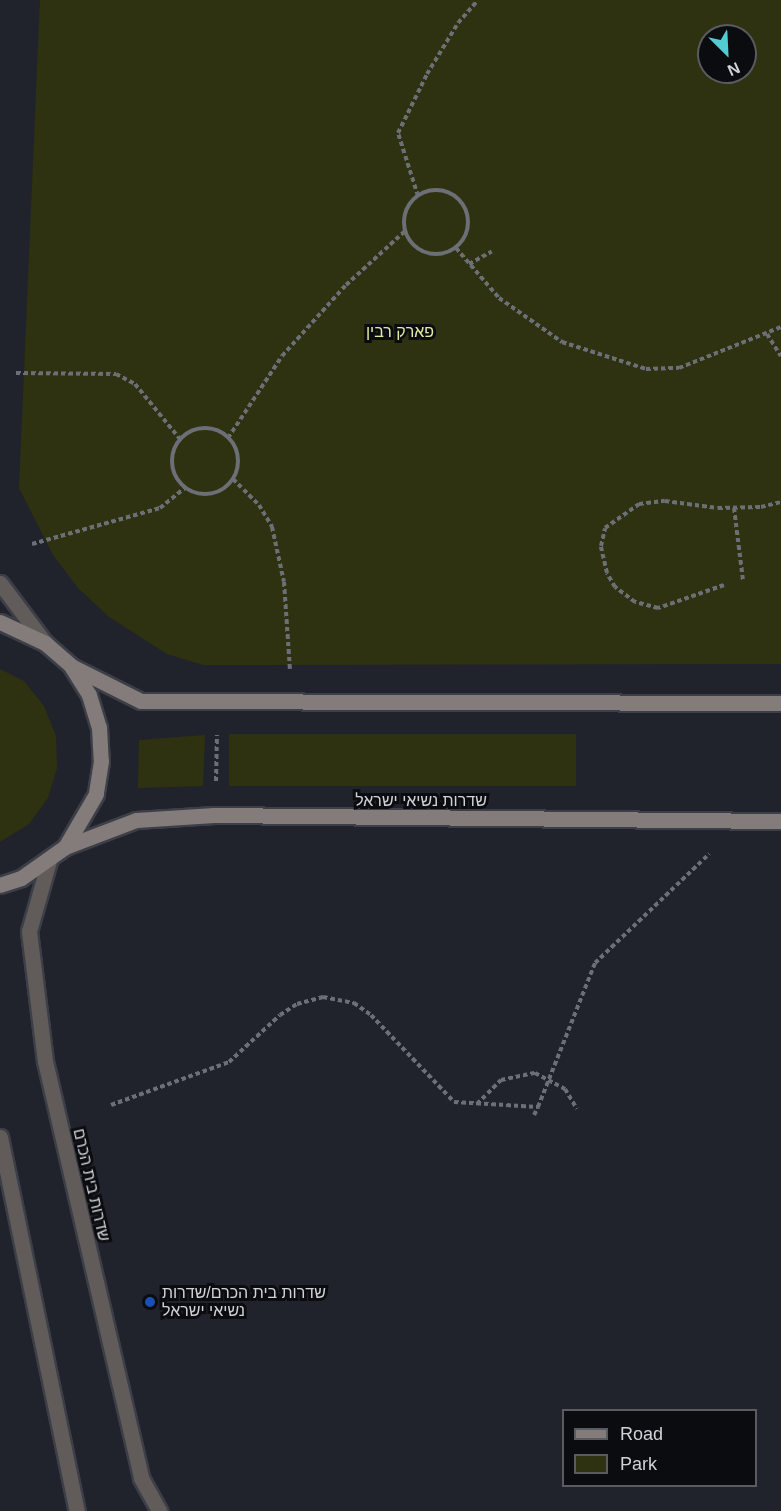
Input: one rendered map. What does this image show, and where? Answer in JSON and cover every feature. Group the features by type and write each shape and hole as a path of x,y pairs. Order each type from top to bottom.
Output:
{"main road":[{"path":"0,622 45,642 71,666 89,695 99,727 101,761 96,794 65,847 49,861 21,878 0,885"},
{"path":"71,666 141,701 781,703"},
{"name":"שדרות נשיאי ישראל","path":"65,847 136,820 214,815 781,821"}],"street":[{"path":"0,584 45,642"},
{"name":"שדרות בית הכרם","path":"49,861 29,930 45,1061 141,1478 159,1511"},
{"path":"0,1137 77,1511"}],"path":[{"path":"418,196 398,134 446,43 478,0"},
{"path":"428,190 450,192 466,207 468,229 456,248 437,255 417,248 405,231 405,212 418,196 428,190"},
{"path":"228,438 282,356 346,285 405,231"},
{"path":"456,248 499,298 562,342 646,369 679,368 781,327"},
{"path":"469,264 492,251"},
{"path":"766,334 781,356"},
{"path":"16,372 116,374 135,384 180,439"},
{"path":"207,428 228,438 238,460 233,479 217,492 196,493 185,488 171,465 180,439 188,432 207,428"},
{"path":"233,479 259,505 272,527 284,582 290,671"},
{"path":"32,543 160,508 185,488"},
{"path":"724,585 658,608 635,602 615,587 601,546 605,528 639,504 665,501 734,508 781,502"},
{"path":"734,508 743,580"},
{"path":"215,786 217,734"},
{"path":"534,1115 595,963 712,852"},
{"path":"111,1105 229,1062 280,1015 297,1004 323,997 354,1003 371,1015 454,1102 538,1107"},
{"path":"477,1104 491,1087 512,1075 535,1073 549,1078 565,1089 577,1109"}],"green space":[{"name":"פארק רבין","path":"40,0 781,0 781,664 203,665 167,654 109,617 78,588 53,555 19,488"},
{"path":"0,669 24,681 44,706 56,736 57,768 48,798 29,824 0,842"},
{"path":"229,734 576,734 576,786 229,786"},
{"path":"205,735 203,786 138,788 139,740"}],"place":[{"name":"שדרות בית הכרם/שדרות נשיאי ישראל","path":"150,1302"}]}
